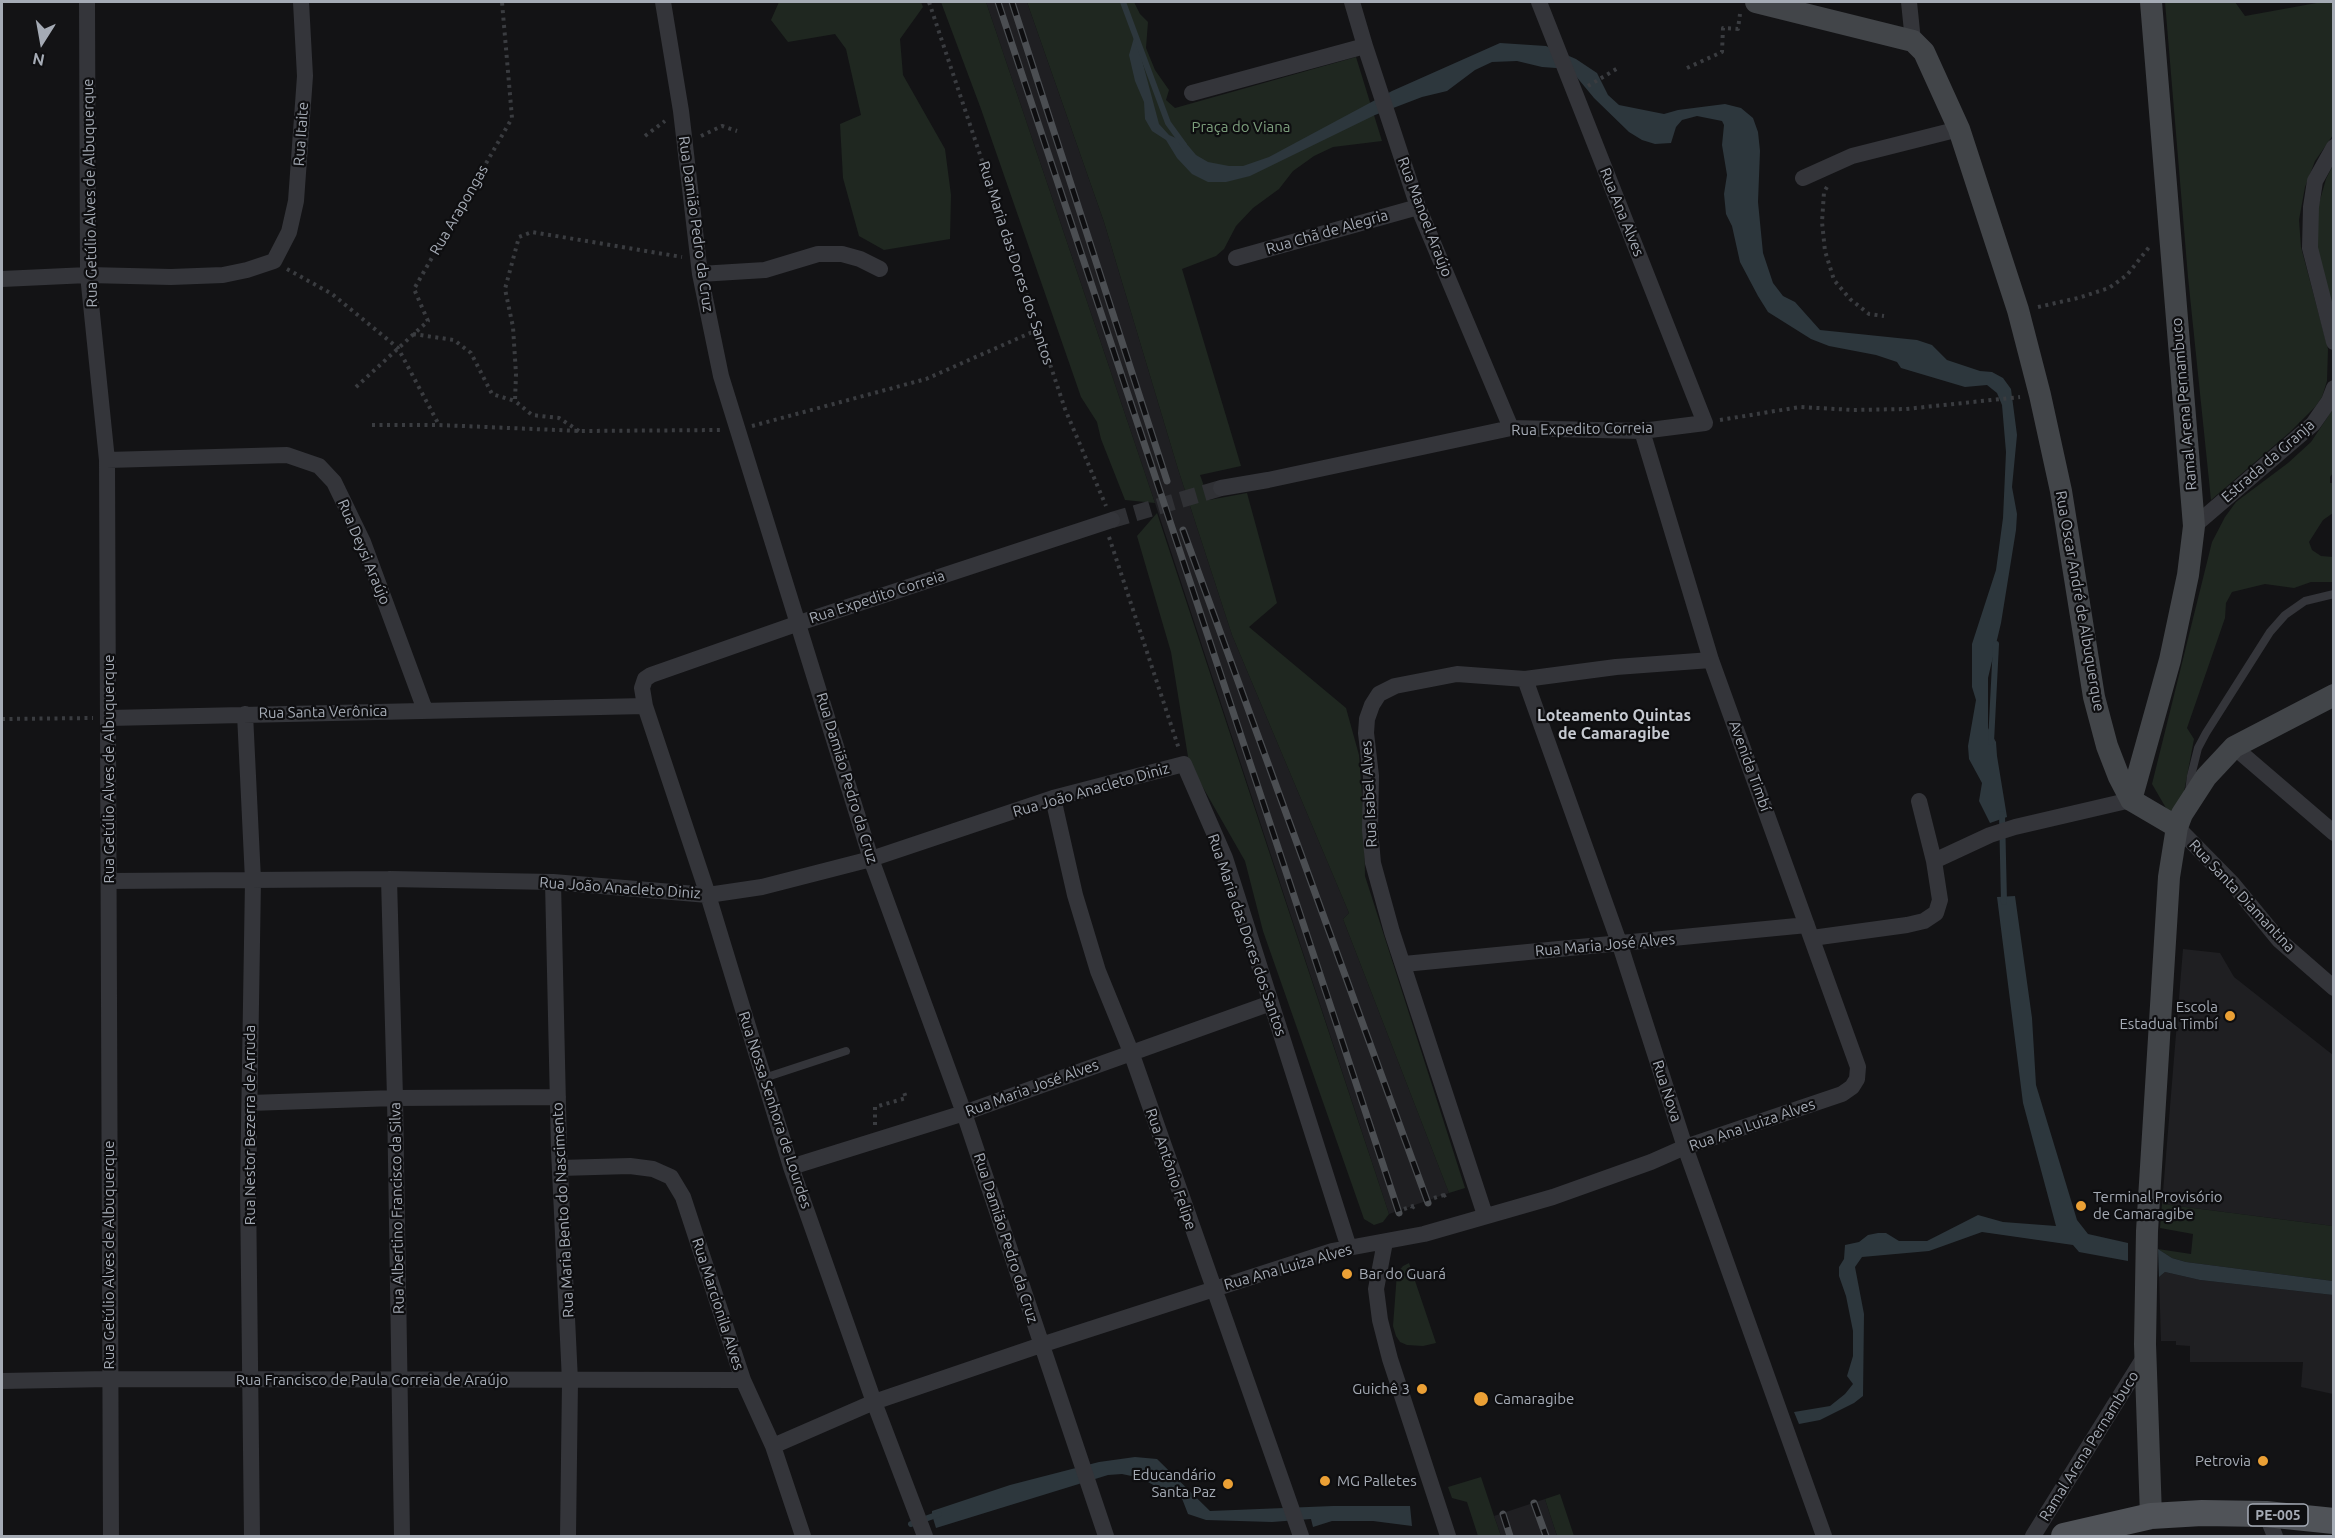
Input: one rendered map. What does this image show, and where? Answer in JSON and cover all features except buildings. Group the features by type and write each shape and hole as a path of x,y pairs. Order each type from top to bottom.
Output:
{"main road":[{"name":"PE-005","path":"2064,1536 2151,1516 2202,1513 2271,1525 2334,1521"}],"street":[{"name":"Rua Getúlio Alves de Albuquerque","path":"87,2 88,276 107,460 111,1536"},
{"name":"Rua Itaite","path":"274,261 289,232 296,201 305,76 301,2"},
{"name":"Rua Damião Pedro da Cruz","path":"663,2 681,111 699,267 721,376 871,858 964,1113 1106,1536"},
{"name":"Rua Manoel Araújo","path":"1352,2 1418,207 1511,428"},
{"name":"Rua Ana Alves","path":"1539,2 1705,423"},
{"name":"Rua Oscar André de Albuquerque","path":"1909,2 1913,41 1923,52 1959,129 2018,310 2061,491 2094,697 2119,777 2131,800"},
{"name":"Ramal Arena Pernambuco","path":"2131,800 2170,660 2188,575 2194,526 2151,2"},
{"path":"1748,6 1913,41"},
{"path":"1192,93 1365,46"},
{"path":"1803,178 1852,156 1959,129"},
{"path":"2334,147 2315,181 2311,207 2310,248 2334,342"},
{"name":"Rua Chã de Alegria","path":"1236,258 1418,207"},
{"path":"699,267 765,270 818,254 842,254 860,258 880,268"},
{"path":"2,279 223,275 274,261"},
{"name":"Estrada da Granja","path":"2194,526 2313,424 2329,401 2334,388"},
{"name":"Rua Expedito Correia","path":"1221,488 1511,428 1642,431 1705,423"},
{"name":"Avenida Timbí","path":"1642,431 1711,660 1858,1067 1857,1078 1852,1087 1842,1094"},
{"name":"Rua Deysi Araújo","path":"107,460 287,455 319,466 334,482 363,542 425,710"},
{"name":"Rua Expedito Correia","path":"645,679 799,623 1108,521"},
{"name":"Rua Isabel Alves","path":"1485,1215 1382,898 1373,863 1370,830 1371,776 1366,733 1367,718 1372,705 1378,694 1395,686 1457,674 1525,679 1711,660"},
{"name":"Rua Nossa Senhora de Lourdes","path":"645,679 642,688 645,706 708,895 791,1167 873,1402 925,1536"},
{"name":"Rua Nova","path":"1525,679 1620,945 1685,1148 1824,1536"},
{"path":"2151,1516 2146,1356 2147,1231 2169,877 2177,828 2187,805 2206,777 2234,747 2334,695"},
{"name":"Rua Santa Verônica","path":"109,718 645,706"},
{"name":"Rua Nestor Bezerra de Arruda","path":"245,714 253,880 248,1189 252,1536"},
{"path":"2234,747 2334,833"},
{"name":"Rua João Anacleto Diniz","path":"110,881 389,879 553,882 708,895 762,886 871,858 1053,798 1184,764"},
{"name":"Rua Maria das Dores dos Santos","path":"1184,764 1225,858 1349,1248"},
{"name":"Rua Antônio Felipe","path":"1053,798 1098,971 1131,1052 1299,1531"},
{"path":"1934,861 1990,835 2015,827 2131,800 2177,828"},
{"name":"Rua Maria José Alves","path":"1404,964 1924,921 1936,913 1940,900 1934,861 1919,801"},
{"name":"Rua Santa Diamantina","path":"2177,828 2232,883 2279,940 2334,988"},
{"name":"Rua Albertino Francisco da Silva","path":"389,879 402,1536"},
{"name":"Rua Maria Bento do Nascimento","path":"553,882 560,1168 570,1381 568,1536"},
{"name":"Rua Maria José Alves","path":"791,1167 964,1113 1271,1003"},
{"name":"Rua Ana Luiza Alves","path":"772,1446 873,1402 1041,1345 1332,1251 1424,1234 1553,1197 1685,1148 1842,1094"},
{"path":"250,1103 394,1098 558,1097"},
{"name":"Rua Marcionila Alves","path":"560,1168 630,1166 653,1169 671,1177 683,1197 743,1380 772,1446 803,1536"},
{"path":"1385,1242 1376,1289 1380,1320 1390,1359 1448,1536"},
{"name":"Ramal Arena Pernambuco","path":"2033,1536 2146,1356"},
{"name":"Rua Francisco de Paula Correia de Araújo","path":"2,1381 109,1379 743,1380"}],"lane":[{"path":"2187,805 2190,776 2206,733 2270,632 2286,615 2305,601 2334,594"},
{"path":"764,1078 846,1051"}],"path":[{"name":"Rua Arapongas","path":"356,387 428,321 414,289 512,118 502,2"},
{"name":"Rua Maria das Dores dos Santos","path":"929,2 1037,330 1108,521 1184,764"},
{"path":"1687,68 1722,52 1723,28 1738,29 1748,6"},
{"path":"1581,91 1618,68"},
{"path":"683,142 696,139 722,126 736,131"},
{"path":"1831,183 1824,192 1822,222 1824,250 1834,280 1850,299 1869,314 1884,316"},
{"path":"2018,310 2078,298 2109,288 2127,274 2146,252 2168,217"},
{"path":"515,401 513,327 505,290 519,237 532,232 699,267"},
{"path":"274,261 332,294 398,348 439,425"},
{"path":"372,426 439,425 580,431 738,429 926,379 1037,330"},
{"path":"413,334 454,340 471,353 492,394 515,401 532,416 559,418 580,431"},
{"path":"1705,423 1800,407 1853,410 1906,409 2018,397"},
{"path":"2,719 109,718"},
{"path":"875,1141 875,1107 906,1098 904,1092"},
{"path":"1434,1198 1447,1194 1442,1197 1443,1199"},
{"path":"1404,1209 1416,1205 1412,1210"}],"shaded area":[{"path":"986,2 1027,2 1104,222 1178,469 1232,635 1349,913 1343,919 1449,1193 1389,1214 1155,503"},
{"path":"1135,34 1159,124 1169,135 1185,142 1196,155 1208,162 1229,166 1243,166 1269,157 1392,91 1500,43 1546,46 1576,59 1597,73 1608,95 1619,105 1664,114 1725,104 1741,108 1753,118 1758,132 1760,151 1758,202 1763,253 1773,283 1783,296 1795,302 1820,330 1917,340 1932,345 1947,360 1980,371 1992,372 2003,378 2011,389 2017,435 2012,487 2017,514 2016,530 2001,623 1988,678 1988,728 1996,742 2007,817 1990,823 1979,801 1982,783 1969,759 1968,746 1976,700 1972,687 1972,644 1996,570 2003,518 2006,452 2002,405 1997,393 1987,385 1965,387 1901,368 1897,362 1876,355 1829,346 1811,339 1768,312 1740,262 1732,226 1726,214 1724,194 1727,175 1722,145 1724,125 1722,121 1697,116 1682,120 1676,127 1671,143 1655,144 1642,140 1629,132 1594,98 1570,69 1542,67 1517,61 1492,62 1475,70 1447,91 1422,97 1375,115 1250,176 1226,182 1208,182 1192,174 1177,158 1166,140 1152,131 1145,119 1144,102 1135,81 1129,55"},
{"path":"2015,896 2032,1018 2036,1085 2077,1220 2088,1234 2128,1243 2128,1261 2079,1252 2073,1245 1982,1232 1929,1251 1862,1257 1855,1267 1864,1314 1863,1396 1820,1420 1799,1424 1794,1412 1830,1406 1853,1384 1847,1376 1853,1356 1853,1331 1846,1296 1839,1276 1845,1245 1859,1242 1868,1235 1878,1233 1886,1233 1899,1241 1927,1241 1978,1215 2003,1222 2056,1226 2023,1103 1997,897"},
{"path":"2183,949 2220,953 2234,977 2333,1055 2333,1226 2162,1204"},
{"path":"2158,1249 2172,1258 2186,1262 2333,1281 2333,1295 2200,1280 2165,1272 2159,1277"},
{"path":"2165,1272 2200,1280 2333,1295 2333,1394 2301,1387 2303,1362 2190,1362 2190,1346 2176,1345 2176,1341 2161,1341 2159,1277"},
{"path":"1135,1457 1157,1459 1210,1511 1333,1506 1410,1506 1412,1526 1373,1521 1332,1521 1313,1527 1311,1519 1272,1522 1206,1520 1188,1514 1181,1496 1164,1491 1141,1478 1122,1474 1108,1475 936,1528 932,1511 1010,1485 1099,1462"},
{"path":"1545,1499 1557,1536 1501,1536 1494,1516"}],"green space":[{"path":"779,2 921,2 923,7 900,39 903,75 945,149 951,195 950,239 884,250 859,236 843,178 840,124 861,115 846,49 835,34 788,42 771,20"},
{"path":"941,2 986,2 1155,503 1125,500 1101,439 1097,422 1081,397 981,109"},
{"name":"Praça do Viana","path":"1027,2 1134,2 1140,14 1148,22 1146,48 1155,70 1169,90 1166,100 1175,108 1356,57 1382,141 1333,147 1314,156 1293,171 1279,189 1253,208 1236,226 1224,249 1216,256 1182,269 1241,466 1200,475 1209,500 1247,493 1277,603 1249,627 1346,708 1359,755 1365,876 1465,1188 1449,1193 1343,919 1349,913 1232,635 1178,469 1104,222"},
{"path":"2165,2 2235,2 2245,16 2333,2 2333,135 2315,161 2305,187 2299,220 2301,247 2328,349 2327,381 2322,397 2315,407 2290,432 2211,500 2188,277"},
{"path":"2333,165 2333,319 2315,249 2318,207 2326,179"},
{"path":"2333,409 2333,473 2330,483 2333,483 2333,513 2323,520 2309,542 2312,550 2321,556 2333,557 2333,582 2311,582 2294,588 2265,584 2232,592 2226,603 2225,618 2187,728 2194,739 2184,792 2173,820 2152,784 2212,542 2236,502 2288,463 2311,442"},
{"path":"1157,513 1389,1214 1383,1222 1374,1225 1364,1219 1263,931 1245,861 1189,763 1171,652 1137,536"},
{"path":"2162,1204 2333,1226 2333,1281 2186,1262 2172,1258 2158,1249 2191,1254 2193,1234 2160,1228"},
{"path":"1409,1263 1436,1343 1423,1346 1407,1345 1400,1342 1396,1336 1393,1326 1397,1273"},
{"path":"1481,1477 1501,1536 1478,1536 1467,1502 1452,1498 1448,1487"},
{"path":"1560,1494 1574,1536 1557,1536 1545,1499"}],"waterway":[{"path":"1123,2 1168,123 1184,145"},
{"path":"1991,742 1996,644"},
{"path":"2002,814 2004,902"},
{"path":"911,1524 939,1514"}],"tunnel":[{"path":"1112,520 1221,488"}],"railway":[{"path":"998,2 1399,1213"},
{"path":"1012,2 1167,481"},
{"path":"1183,530 1428,1203"},
{"path":"1534,1503 1546,1536"},
{"path":"1503,1514 1510,1536"}],"place":[{"name":"Escola Estadual Timbí","path":"2230,1016"},
{"name":"Terminal Provisório de Camaragibe","path":"2081,1206"},
{"name":"Bar do Guará","path":"1347,1274"},
{"name":"Guichê 3","path":"1422,1389"},
{"name":"Camaragibe","path":"1481,1399"},
{"name":"Petrovia","path":"2263,1461"},
{"name":"MG Palletes","path":"1325,1481"},
{"name":"Educandário Santa Paz","path":"1228,1484"}],"district":[{"name":"Loteamento Quintas de Camaragibe","path":"1614,725"}]}
